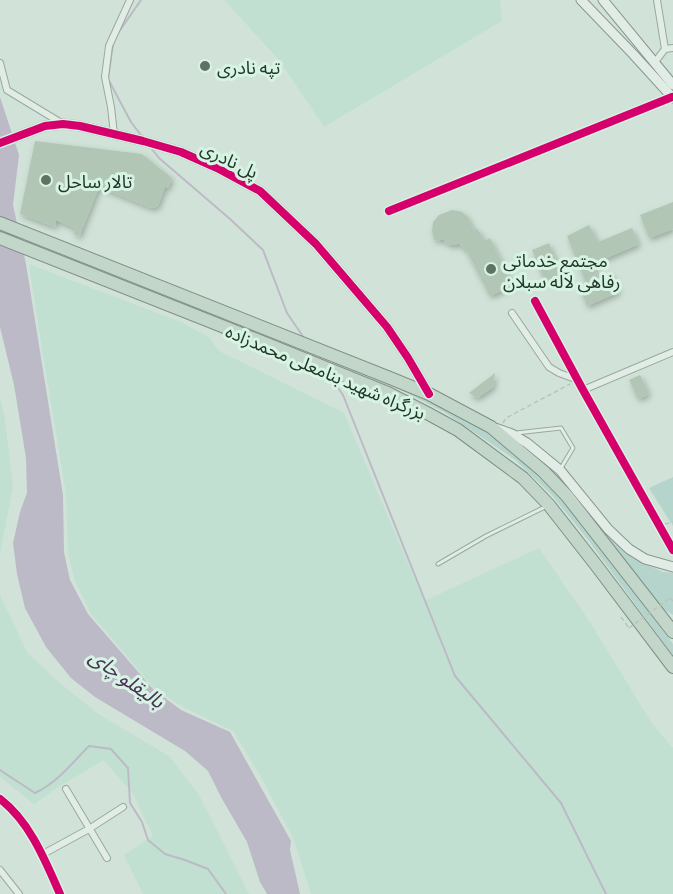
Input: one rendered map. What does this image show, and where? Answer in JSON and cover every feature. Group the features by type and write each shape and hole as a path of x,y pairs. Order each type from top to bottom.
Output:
{"highway":[{"name":"بزرگراه شهید بنامعلی محمدزاده","path":"0,223 429,394 495,428 567,496 673,632"},
{"name":"بزرگراه شهید بنامعلی محمدزاده","path":"0,238 388,393 458,430 523,478 549,506 673,667"}],"street":[{"path":"114,134 105,77 109,46 130,0"},
{"path":"389,211 673,98 581,0"},
{"path":"603,0 673,85"},
{"path":"657,0 665,49"},
{"path":"633,54 641,45"},
{"path":"655,62 665,49 673,48"},
{"path":"0,63 7,90 63,124"},
{"name":"پل نادری","path":"0,143 45,126 63,124 80,126 181,152 260,191 316,244 387,327 429,394"},
{"path":"535,301 673,550"},
{"path":"512,313 549,367 578,380"},
{"path":"583,390 673,352"},
{"path":"495,428 527,443 560,470 608,529 629,549 645,559 673,567"},
{"path":"66,789 107,858"},
{"path":"0,799 21,821 43,854 60,894"},
{"path":"43,854 123,807"},
{"path":"0,870 19,894"}],"lane":[{"path":"512,434 561,428 573,448 560,470"},
{"path":"438,564 486,536 549,506"}],"path":[{"path":"495,428 506,418 578,380"},
{"path":"621,618 629,628 670,598 673,601"}],"green space":[{"path":"224,0 500,0 502,21 324,127 279,60"},
{"path":"29,264 181,322 209,337 219,351 344,413 424,601 539,548 590,622 651,722 673,748 673,894 311,894 294,840 262,779 233,731 183,707 154,688 91,614 75,581 68,554 66,494"},
{"path":"0,397 13,486 0,554"},
{"path":"0,595 27,652 55,679 100,715 169,756 199,795 249,894 143,894 124,855 153,836 133,794 104,760 34,804 0,777"}],"shaded area":[{"path":"0,226 355,366 421,396 493,436 534,469 566,502 673,644 673,656 589,541 551,494 514,459 444,412 395,387 0,229"},
{"path":"673,477 673,526 649,488"},
{"path":"586,509 632,558 663,572 673,573 673,615 662,608"}],"water":[{"name":"بالیقلو چای","path":"0,97 19,155 13,205 26,264 63,495 64,552 70,580 88,614 153,689 181,710 230,732 291,841 290,850 300,894 267,894 260,882 247,842 208,771 185,751 95,697 71,678 46,647 25,608 13,543 27,493 26,458 14,385 0,327"}],"building":[{"path":"35,141 142,154 172,178 168,188 165,187 158,206 154,208 99,187 79,237 74,234 75,228 56,220 55,227 20,214"},
{"path":"673,202 673,229 649,238 640,215"},
{"name":"مجتمع خدماتی رفاهی لاله سبلان","path":"452,210 462,212 468,217 474,231 477,228 485,241 490,238 513,285 490,296 466,250 458,243 450,245 444,239 435,241 432,232 433,222 439,215"},
{"path":"589,225 598,242 632,228 639,244 599,261 593,266 600,280 612,274 619,292 587,306 580,288 587,285 567,236"},
{"path":"549,243 562,275 545,282 532,250"},
{"path":"495,373 493,387 477,398 469,393"},
{"path":"640,375 649,394 638,399 629,380"}],"waterway":[{"path":"116,36 141,0"},
{"path":"113,44 108,79 131,122 144,139"},
{"path":"151,148 159,158 263,250 287,313 304,338"},
{"path":"329,375 343,395 455,676 561,803 606,894"},
{"path":"0,770 35,793 58,778 89,746 111,749 128,768 130,803 142,822 148,840 165,854 208,869 226,894"}],"cycle path":[{"path":"389,211 672,97"},
{"path":"0,143 45,126 63,124 80,126 181,152 260,191 316,244 387,327 429,394"},
{"path":"535,301 673,550"},
{"path":"0,799 11,808 28,830 60,894"}],"place":[{"name":"تپه نادری","path":"205,66"},
{"name":"تالار ساحل","path":"46,180"},
{"name":"مجتمع خدماتی رفاهی لاله سبلان","path":"491,269"}]}
